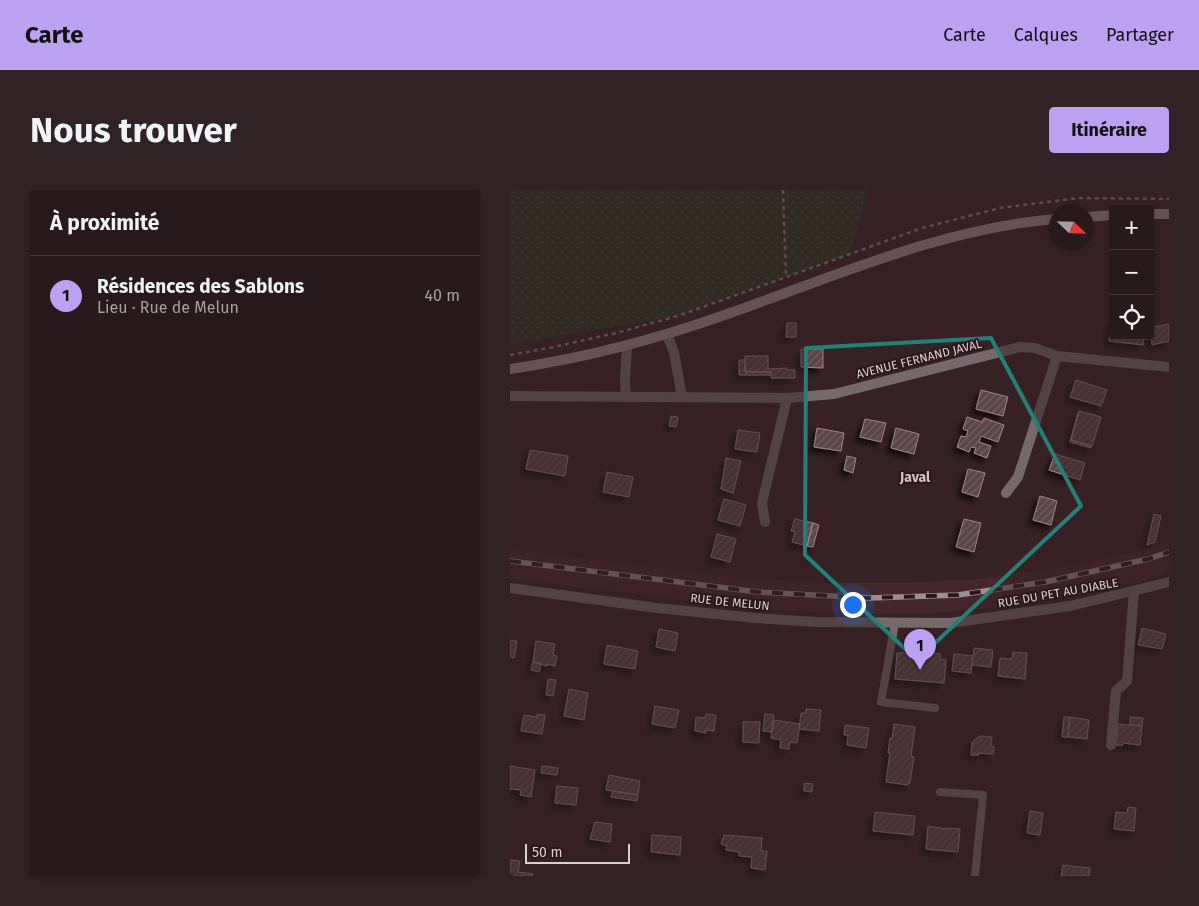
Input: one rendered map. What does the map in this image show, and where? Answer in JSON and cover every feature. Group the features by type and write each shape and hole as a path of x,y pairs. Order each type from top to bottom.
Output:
{"main road":[{"path":"1154,214 1169,214"},
{"path":"1094,216 1109,215"},
{"path":"510,369 627,346 938,241 977,231 1049,220"}],"street":[{"path":"667,334 674,352 682,397"},
{"path":"626,396 627,346"},
{"name":"AVENUE FERNAND JAVAL","path":"510,396 787,398 834,394 1020,347 1035,348 1057,356 1169,367"},
{"path":"1006,493 1018,478 1057,356"},
{"path":"765,522 762,503 787,398"},
{"name":"RUE DU PET AU DIABLE","path":"950,623 1070,606 1169,582"},
{"name":"RUE DE MELUN","path":"510,588 657,608 755,618 816,622 950,623"},
{"path":"1112,745 1116,691 1127,681 1134,592"}],"lane":[{"path":"895,623 881,702 935,708"},
{"path":"940,792 983,795 975,876"}],"path":[{"path":"783,190 786,277"}],"highlighted area":[{"path":"991,338 1081,506 917,660 805,555 806,348"}],"shaded area":[{"path":"1169,542 1169,573 1145,580 1066,597 993,608 922,614 835,613 760,609 510,579 510,549 740,578 821,583 898,583 978,579 1065,567 1153,548"}],"green space":[{"path":"510,190 868,190 850,254 681,315 510,344"}],"building":[{"path":"787,323 796,323 796,337 786,337"},
{"path":"1169,324 1169,341 1152,345 1154,327"},
{"path":"1109,340 1144,340 1143,345"},
{"path":"801,349 823,349 823,368 801,367"},
{"path":"745,356 768,356 768,369 787,368 787,370 795,370 795,378 771,378 771,372 745,372"},
{"path":"739,360 745,360 745,372 771,372 771,375 739,375"},
{"path":"1076,380 1107,390 1101,406 1070,397"},
{"path":"981,390 1008,397 1003,416 976,409"},
{"path":"1079,411 1101,417 1092,446 1071,440"},
{"path":"1078,413 1071,440 1091,446 1091,448 1070,442"},
{"path":"671,416 678,417 676,427 669,426"},
{"path":"967,417 982,422 984,418 1004,425 998,442 981,436 979,442 991,446 987,458 974,453 976,448 971,447 969,452 957,447 961,436 966,437 968,431 963,429"},
{"path":"865,419 886,423 881,442 860,437"},
{"path":"817,428 844,433 841,451 814,447"},
{"path":"896,428 919,434 914,454 891,448"},
{"path":"738,430 760,433 757,452 735,449"},
{"path":"530,450 568,456 565,476 526,469"},
{"path":"1055,454 1085,463 1080,480 1049,470"},
{"path":"847,456 856,458 853,473 844,470"},
{"path":"726,458 741,461 733,493 721,489"},
{"path":"968,469 985,473 978,497 962,492"},
{"path":"607,472 633,477 629,497 603,492"},
{"path":"1040,496 1057,501 1051,525 1033,520"},
{"path":"724,499 746,505 740,526 718,520"},
{"path":"1154,514 1161,516 1155,542 1147,545"},
{"path":"795,519 813,523 807,546 792,542 795,532 791,531"},
{"path":"964,519 981,523 974,552 956,547"},
{"path":"813,523 819,525 813,547 807,546"},
{"path":"717,534 736,539 730,562 711,557"},
{"path":"1142,628 1166,634 1162,649 1138,645"},
{"path":"659,629 678,633 675,651 656,647"},
{"path":"510,640 517,641 514,658 510,657"},
{"path":"536,641 555,644 553,655 557,656 555,666 533,662"},
{"path":"607,645 638,651 635,669 604,664"},
{"path":"974,648 993,650 991,667 972,665"},
{"path":"920,652 940,654 940,659 946,660 944,683 895,679 897,653 910,653 909,660 913,661 914,656 919,657"},
{"path":"1013,652 1027,653 1025,679 998,676 1000,658 1012,659"},
{"path":"954,654 973,656 971,673 952,671"},
{"path":"533,662 541,663 539,672 531,670"},
{"path":"548,679 556,680 553,696 546,695"},
{"path":"569,689 588,693 584,720 564,716"},
{"path":"655,706 679,710 675,728 652,724"},
{"path":"806,709 821,710 819,731 799,729 801,713 806,713"},
{"path":"537,714 545,715 542,734 521,731 524,715 537,717"},
{"path":"706,714 716,715 714,731 706,730 706,733 695,731 696,717 705,718"},
{"path":"765,714 774,715 772,732 763,731"},
{"path":"1064,717 1070,717 1068,737 1062,737"},
{"path":"1070,717 1089,720 1087,739 1068,737"},
{"path":"1130,717 1143,718 1142,726 1130,725"},
{"path":"773,720 800,724 797,743 790,742 789,749 780,748 781,740 771,738"},
{"path":"743,722 760,722 759,743 743,742"},
{"path":"894,724 915,727 911,756 914,757 910,783 908,785 886,782 890,738 892,739"},
{"path":"1118,724 1142,726 1140,745 1123,743 1123,745 1116,745"},
{"path":"845,725 869,728 866,748 847,745 848,735 844,735"},
{"path":"980,736 992,737 991,746 994,747 993,754 978,753 979,755 971,755 972,742"},
{"path":"510,766 535,770 531,797 520,795 521,790 510,789"},
{"path":"542,766 558,768 557,775 541,773"},
{"path":"609,775 640,781 638,795 606,790"},
{"path":"804,783 813,784 812,792 804,791"},
{"path":"557,786 578,788 576,805 555,803"},
{"path":"613,791 638,795 637,801 611,797"},
{"path":"1128,807 1136,808 1134,831 1114,829 1116,812 1127,813"},
{"path":"1030,811 1043,813 1040,835 1027,833"},
{"path":"875,812 915,816 913,835 873,831"},
{"path":"595,822 612,824 610,842 590,839"},
{"path":"928,826 960,829 958,852 926,849"},
{"path":"652,835 681,837 680,855 651,852"},
{"path":"724,835 762,838 761,851 767,851 765,870 751,868 752,857 739,856 739,852 726,850 727,846 721,844"},
{"path":"510,860 520,861 518,872 533,874 533,876 510,876"},
{"path":"1063,865 1090,868 1089,876 1061,876"}],"railway":[{"path":"510,561 758,592 870,598 958,595 1045,582 1148,559 1169,552"}],"place":[{"name":"Résidences des Sablons","path":"920,670"}],"district":[{"name":"Javal","path":"915,477"}]}
